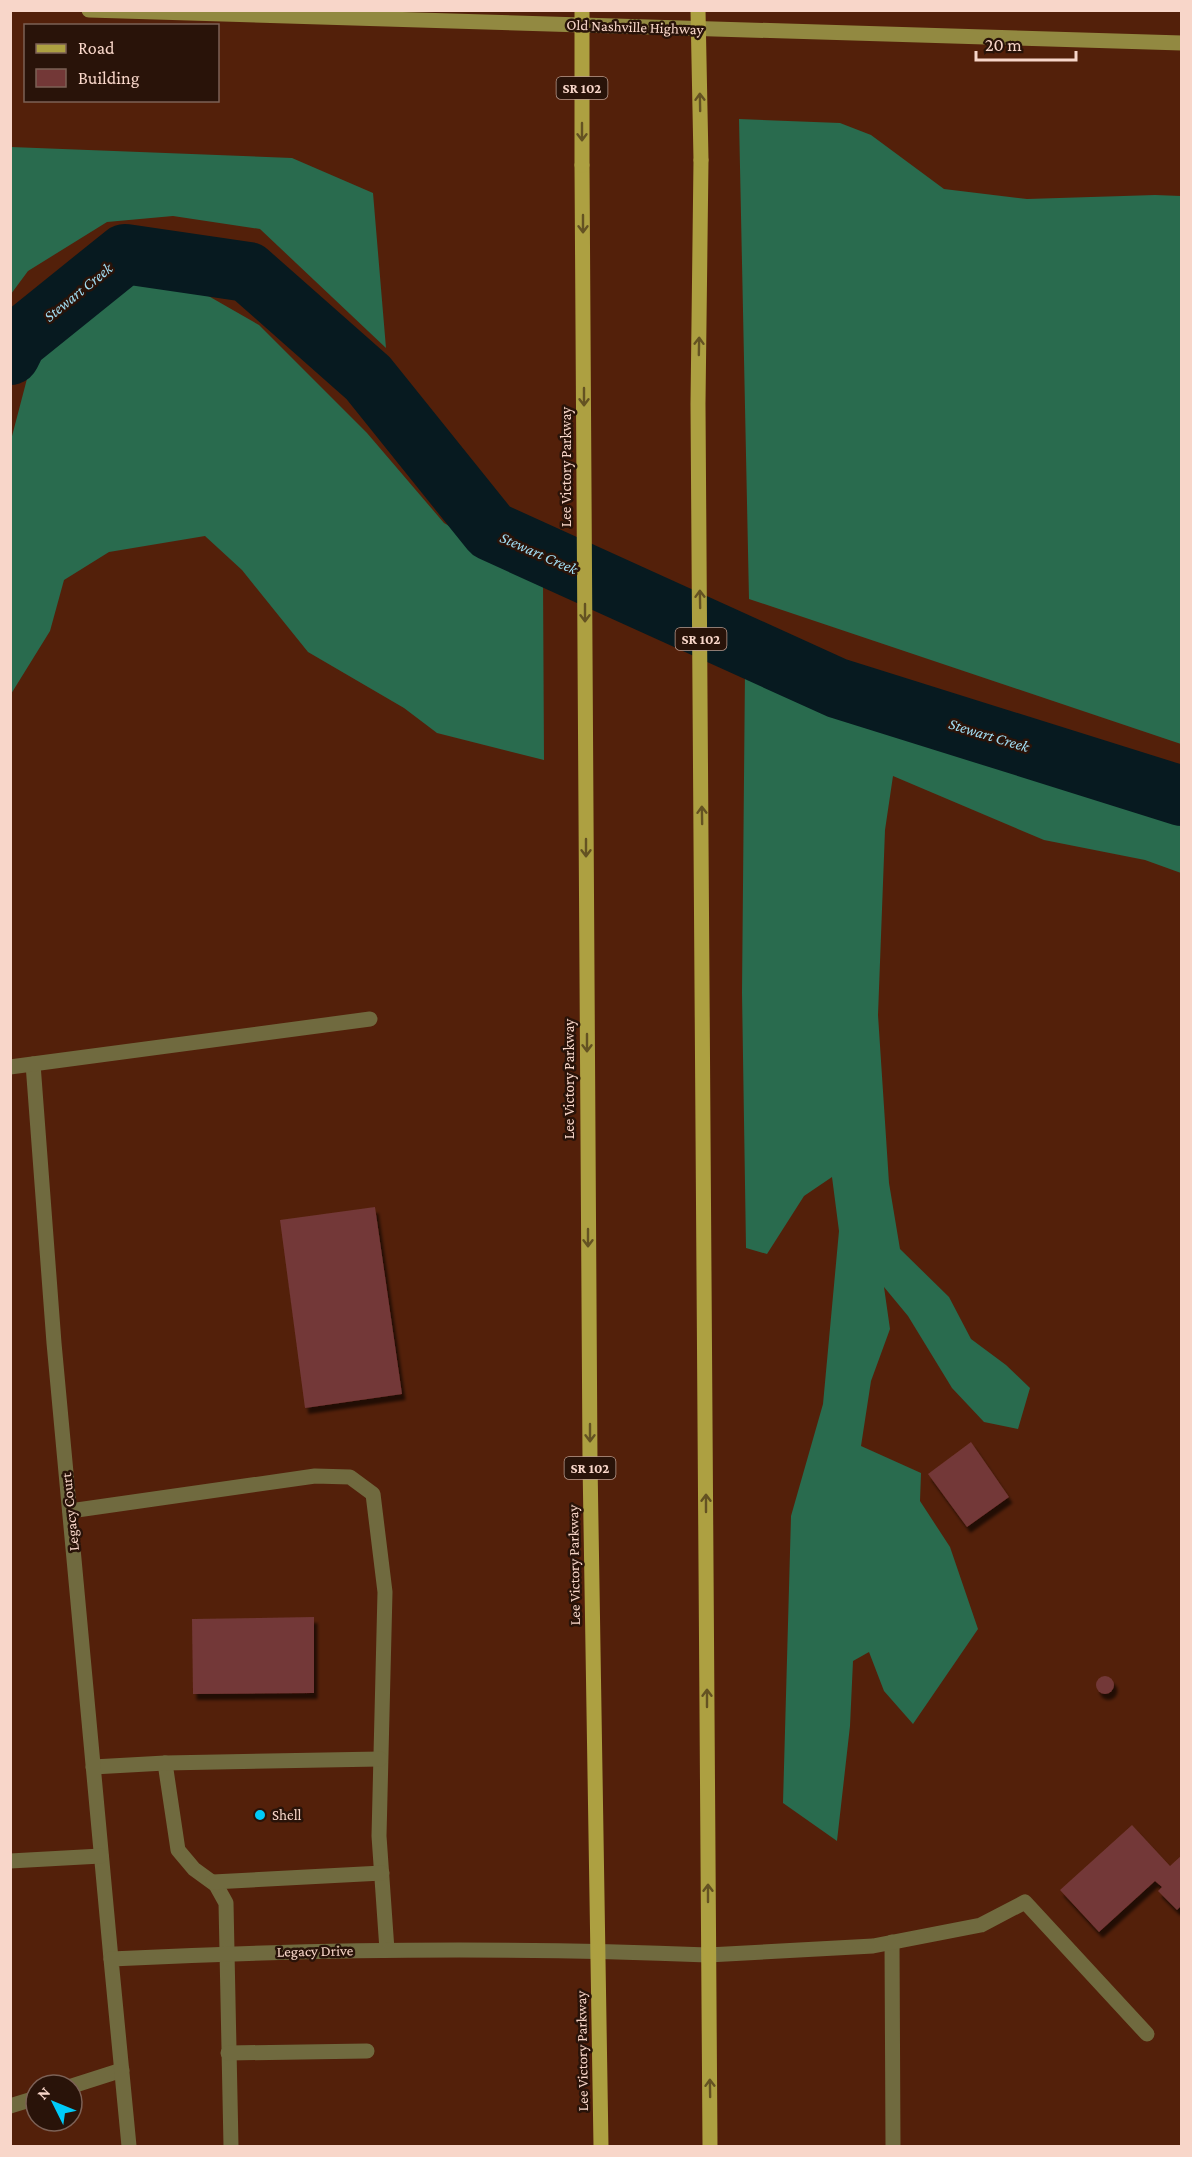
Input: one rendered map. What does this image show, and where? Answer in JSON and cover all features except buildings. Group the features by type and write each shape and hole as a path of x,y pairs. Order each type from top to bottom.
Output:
{"main road":[{"name":"Old Nashville Highway","path":"89,10 1182,43"},
{"name":"Lee Victory Parkway","path":"582,10 590,1462 601,2146"},
{"name":"SR 102","path":"698,10 701,160 698,404 710,2146"}],"street":[{"path":"10,1067 370,1019"},
{"name":"Legacy Court","path":"33,1064 54,1343 111,1959"},
{"path":"70,1511 315,1476 350,1477 373,1494 385,1592 379,1836 387,1950"},
{"path":"93,1767 165,1763 380,1759"},
{"path":"165,1763 178,1850 194,1869 216,1885 226,1903 231,2146"},
{"path":"10,1861 101,1856"},
{"path":"213,1882 382,1873"},
{"name":"Legacy Drive","path":"111,1959 226,1953 387,1950 599,1951 708,1955 873,1946 981,1925 1025,1902 1147,2034"},
{"path":"892,1942 893,2146"},
{"path":"111,1959 129,2146"},
{"path":"228,2053 367,2051"},
{"path":"84,2082 122,2070"}],"green space":[{"path":"739,119 840,123 871,135 944,189 1027,199 1181,196 1181,744 749,599"},
{"path":"11,147 292,158 373,193 386,348 260,229 173,216 107,222 28,271 11,294"},
{"path":"115,282 184,282 259,325 367,433 444,523 543,580 544,760 437,733 404,708 308,652 242,570 205,536 109,552 64,580 50,631 11,694 11,440 34,352"},
{"path":"745,670 1057,785 1181,819 1181,873 1145,860 1044,840 893,776 885,830 878,1015 889,1183 900,1249 949,1297 971,1339 1006,1365 1030,1388 1018,1429 984,1422 952,1388 908,1316 884,1287 890,1329 871,1381 861,1446 921,1473 920,1501 950,1547 978,1629 913,1724 884,1691 869,1652 853,1661 850,1726 837,1841 783,1803 791,1516 823,1404 839,1231 832,1177 804,1196 767,1254 746,1248 742,993"}],"waterway":[{"name":"Stewart Creek","path":"10,355 17,341 125,254 248,272 368,378 491,531 837,688 1182,796"}],"place":[{"name":"Shell","path":"260,1815"}]}
